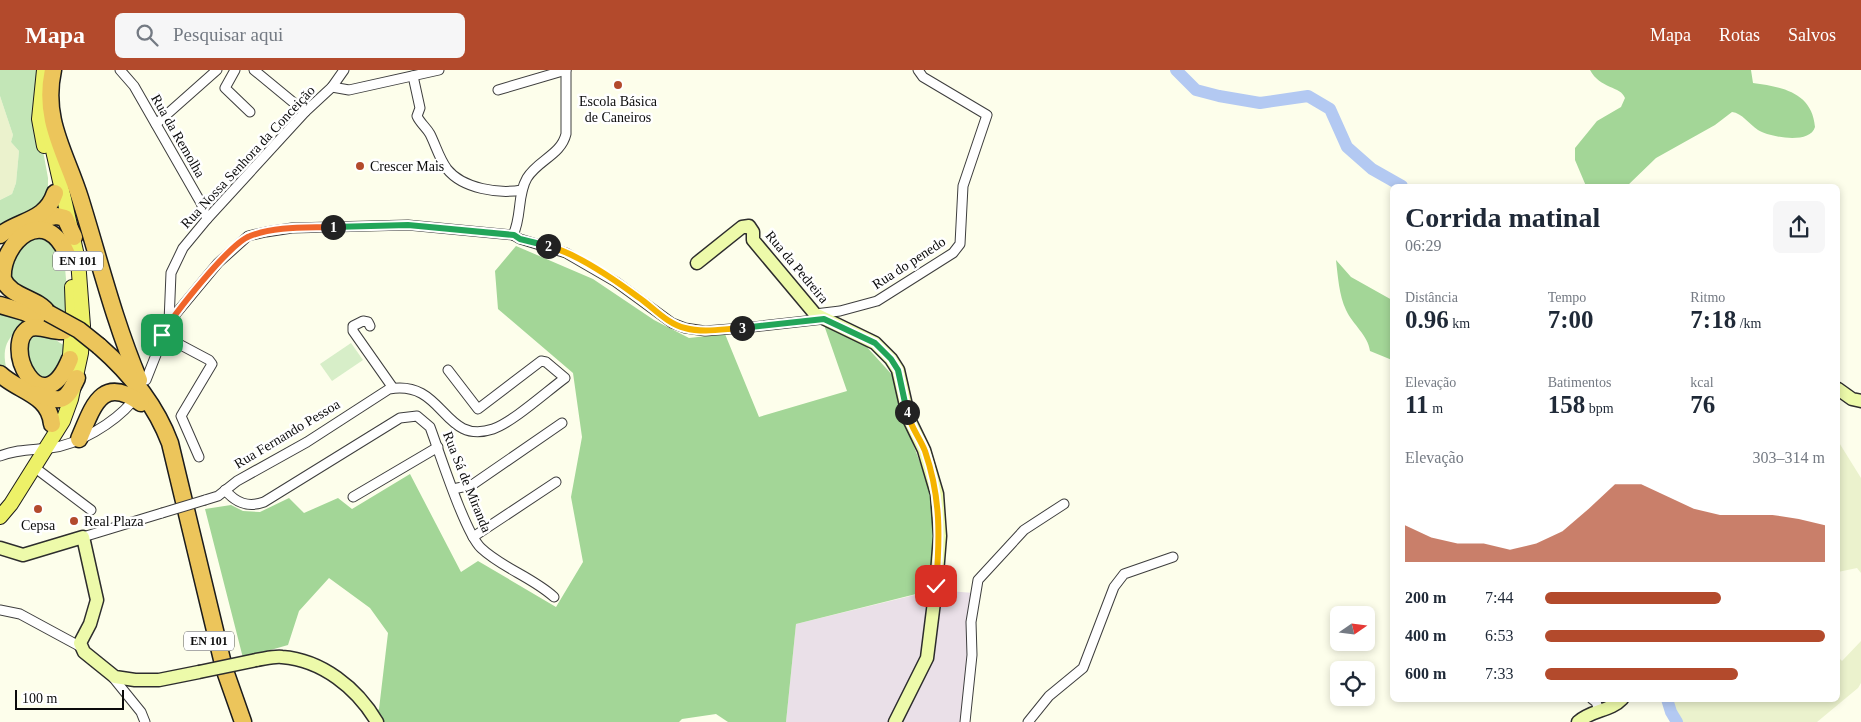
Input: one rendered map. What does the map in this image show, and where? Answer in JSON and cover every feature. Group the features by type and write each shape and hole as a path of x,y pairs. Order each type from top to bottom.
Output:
{"highway":[{"path":"51,70 50,101 54,130 80,198 140,401"},
{"path":"0,235 44,212 55,193"},
{"path":"24,224 60,216 67,220 74,237"},
{"path":"47,317 42,305 18,294 7,286 1,275 5,252 12,241 22,233 40,230 51,234 60,241 69,259"},
{"name":"EN 101","path":"0,297 79,330 100,351 127,372 140,401 154,425 167,456 216,669 236,722"},
{"name":"EN 101","path":"0,305 47,317 64,331 100,351"},
{"path":"64,331 56,332 38,327 24,330 11,341 7,358 12,372 17,377 28,384 41,386 59,376 70,359"},
{"path":"0,374 16,387 43,401 50,412 52,424"},
{"path":"28,392 61,400 68,396 77,378"},
{"path":"79,439 92,411 106,394 112,391 124,392 140,401"},
{"name":"EN 101","path":"140,401 163,425 174,453 224,668 243,722"}],"main road":[{"name":"EN 101","path":"44,70 39,119 69,259 73,306 70,359 61,400 45,448"},
{"name":"EN 101","path":"0,517 63,421 77,378 84,326 80,271 74,237 48,125 45,99 51,70"}],"street":[{"name":"Rua da Remolha","path":"120,70 134,86 201,203 207,218"},
{"path":"156,124 216,70"},
{"path":"235,70 225,88 250,112"},
{"path":"254,70 306,112"},
{"name":"Rua Nossa Senhora da Conceição","path":"146,380 158,352 162,335 169,322 171,273 183,248 207,218 306,112 332,87 344,70"},
{"path":"332,87 349,90 439,70"},
{"path":"498,90 566,70 566,134 563,144 532,171 522,190 514,235"},
{"name":"Rua do penedo","path":"820,316 877,301 953,253 960,244 963,186 987,115 920,74"},
{"path":"413,76 420,108 417,116 420,123 429,133 437,153 448,170 482,188 506,193 522,190"},
{"path":"169,322 218,263 248,236 292,228 408,225 514,235 520,239 566,253 616,282 672,323 685,328 705,330 743,328 820,316"},
{"name":"Rua da Pedreira","path":"697,263 742,227 749,226 753,232 753,240 820,316 875,343 891,359 898,370 909,420 924,450 937,494 940,536 927,658 895,722"},
{"path":"370,326 368,322 362,321 353,326 353,331 393,388 406,388 424,394 433,400 450,421 468,431 481,432 494,429 505,423 565,378 546,362 541,362 478,409 448,370"},
{"path":"162,335 209,360 212,364 181,416 198,456"},
{"name":"Rua Fernando Pessoa","path":"0,548 23,555 205,500 325,431 378,395 393,388"},
{"path":"1840,390 1852,399 1861,401"},
{"path":"0,456 19,450 63,445 79,439 140,401"},
{"name":"Rua Sá de Miranda","path":"225,490 241,504 249,506 264,502 400,418 417,416 430,427 473,537 481,548 539,584 554,597"},
{"path":"454,489 472,485 562,423"},
{"path":"353,497 438,448"},
{"path":"34,467 91,510"},
{"path":"473,537 556,482"},
{"path":"965,722 972,655 971,622 978,580 1024,530 1064,504"},
{"path":"80,647 81,639 90,624 97,600 83,537"},
{"path":"1028,722 1050,696 1083,668 1114,587 1124,574 1173,557"},
{"path":"0,610 20,614 80,647 110,675 141,712 146,722"},
{"path":"110,675 128,680 158,680 280,656 301,660 322,668 340,679 356,695 377,722"},
{"path":"1596,702 1598,710"},
{"path":"1578,722 1598,710 1619,702"}],"shaded area":[{"path":"935,590 974,593 964,722 786,722 796,624"}],"green space":[{"path":"0,70 40,70 37,118 48,178 48,197 37,213 0,231 0,200 12,194 16,183 19,151 11,142 13,135 0,96"},
{"path":"1590,70 1751,70 1753,83 1785,89 1802,99 1813,115 1815,127 1812,133 1806,136 1798,138 1780,137 1763,133 1732,112 1715,125 1656,158 1629,184 1585,184 1575,160 1575,148 1597,121 1621,107 1625,98 1619,91 1599,81"},
{"path":"0,96 13,135 11,142 19,151 16,183 12,194 0,200"},
{"path":"45,236 64,256 69,314 43,302 9,281 14,246"},
{"path":"516,246 593,279 654,320 689,338 725,334 759,417 847,391 824,325 865,345 894,377 909,433 928,484 934,522 932,590 796,624 786,722 728,722 716,714 682,719 679,722 377,722 373,715 379,709 388,633 370,608 329,578 299,611 288,645 243,658 205,509 231,505 243,511 260,512 289,498 304,513 338,498 352,509 410,474 461,572 478,561 556,607 583,562 571,497 582,437 573,373 498,309 495,271"},
{"path":"1336,260 1351,277 1390,299 1390,359 1370,351 1369,345 1344,304"},
{"path":"0,312 30,320 17,330 8,341 5,353 7,371 0,369"},
{"path":"24,335 48,335 68,348 62,368 42,381 21,376 14,368 12,348"},
{"path":"351,343 363,360 332,381 320,364"},
{"path":"1840,444 1861,478 1861,573 1857,568 1840,572"},
{"path":"1861,641 1861,683 1858,688 1817,722 1677,722 1668,702 1840,702 1840,659 1842,661"}],"waterway":[{"path":"1176,70 1196,90 1219,96 1260,103 1308,96 1330,109 1347,147 1372,169 1398,184"},
{"path":"1668,702 1677,722"}],"place":[{"name":"Escola Básica de Caneiros","path":"618,85"},
{"name":"Crescer Mais","path":"360,166"},
{"name":"Cepsa","path":"38,509"},
{"name":"Real Plaza","path":"74,521"}],"route":[{"path":"162,335 169,322 218,263 248,236 292,228 408,225 514,235 520,239 555,248 616,282 672,323 685,328 705,330 743,328 824,319 875,343 891,359 898,370 909,420 924,450 937,494 940,536 936,586"}]}
